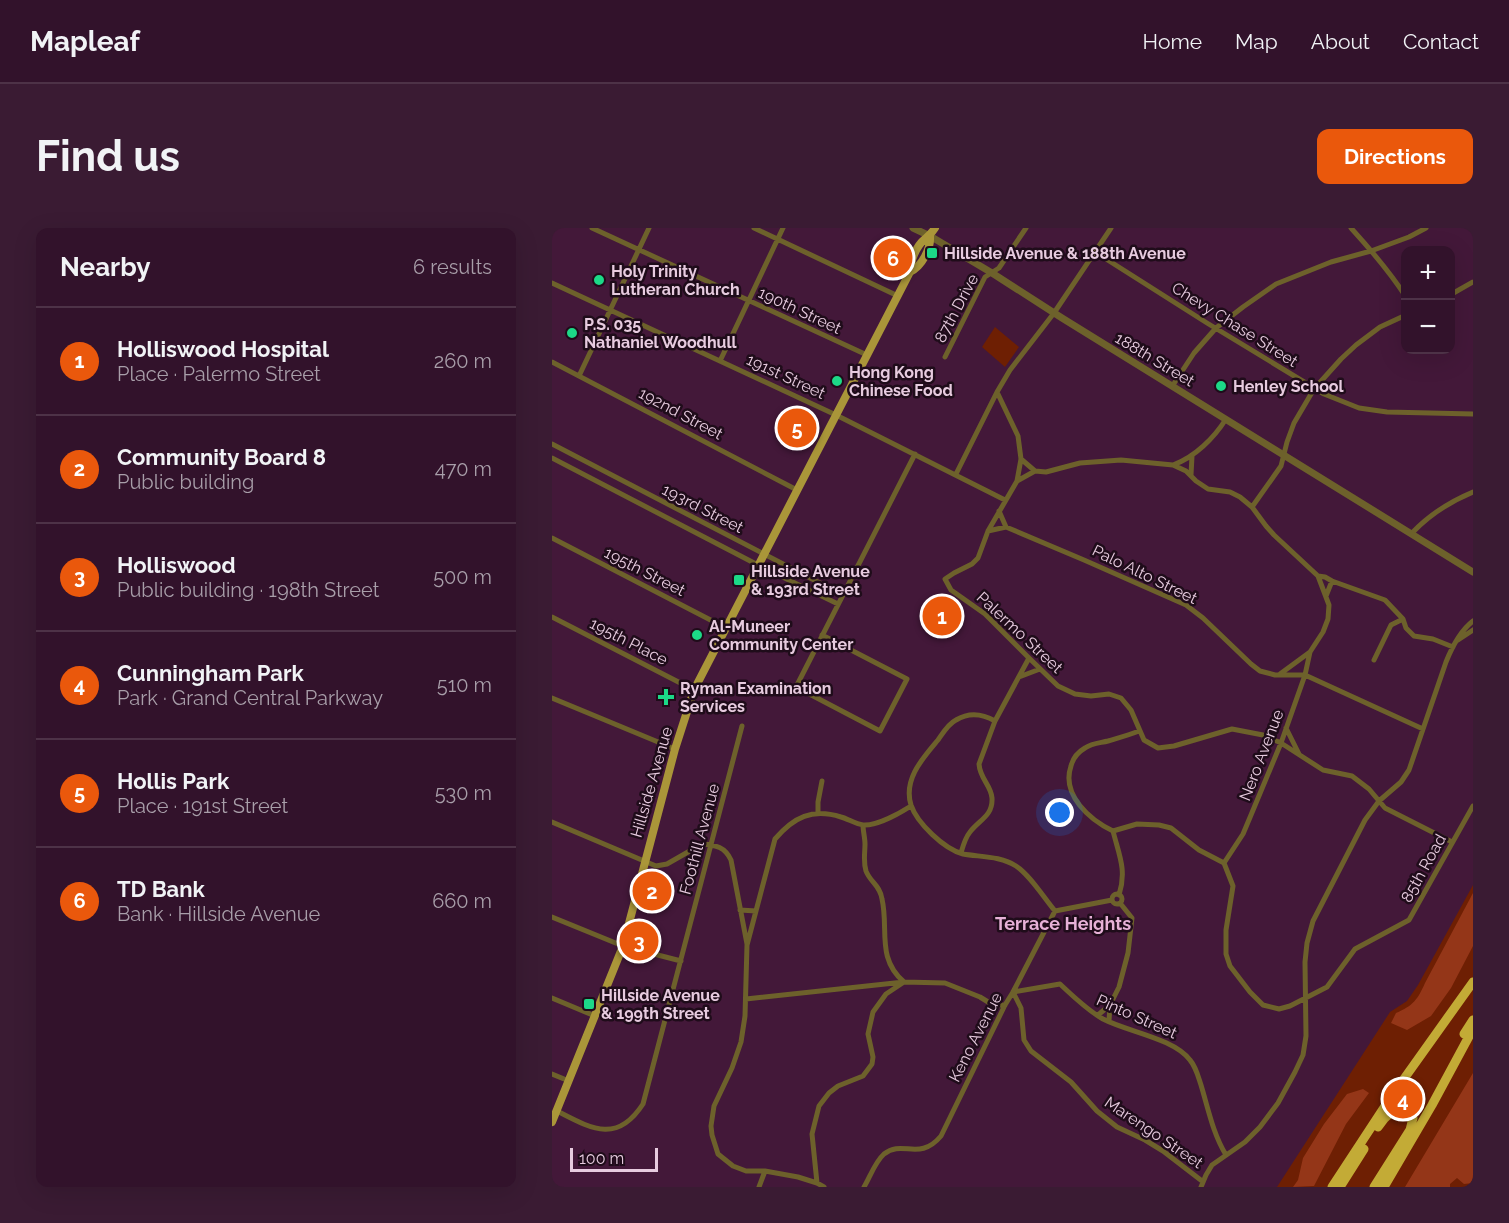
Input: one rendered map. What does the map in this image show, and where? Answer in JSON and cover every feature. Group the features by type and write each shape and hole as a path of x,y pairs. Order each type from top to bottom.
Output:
{"highway":[{"path":"1332,1187 1403,1079 1473,982"},
{"path":"1431,1050 1444,1032 1461,1000"},
{"path":"1448,1062 1473,1020"},
{"path":"1384,1187 1438,1095 1473,1029"},
{"path":"1340,1187 1380,1123 1397,1107"},
{"path":"1374,1187 1410,1130 1413,1118"},
{"path":"1327,1187 1350,1159"},
{"path":"1389,1187 1392,1174"}],"main road":[{"name":"Hillside Avenue","path":"552,1122 623,946 675,749 694,690 898,296 910,272 910,265 916,252 923,240 933,232"}],"street":[{"name":"190th Street","path":"592,228 867,355"},
{"path":"579,376 649,228"},
{"path":"754,228 898,296"},
{"path":"720,361 783,228"},
{"name":"188th Street","path":"913,228 933,232 1054,313 1473,572"},
{"name":"87th Drive","path":"945,357 984,280 999,268 1026,228"},
{"path":"956,474 1010,370 1054,313 1111,228"},
{"path":"1351,228 1401,290"},
{"path":"1173,385 1194,353 1216,328 1276,284 1331,262 1409,237 1426,228"},
{"name":"Chevy Chase Street","path":"1095,252 1314,389 1359,408 1418,414 1473,414"},
{"path":"1455,292 1473,282"},
{"name":"191st Street","path":"552,283 836,415 1005,500"},
{"path":"1252,507 1281,466 1294,423 1314,389 1356,345 1380,327 1401,317"},
{"name":"192nd Street","path":"552,362 797,490"},
{"path":"988,531 1017,481 1021,459 1018,436 998,392"},
{"path":"1173,465 1192,456 1226,419"},
{"path":"552,458 555,446"},
{"name":"193rd Street","path":"555,446 843,595"},
{"path":"822,635 907,679 880,731 796,687 822,635 915,454"},
{"path":"1191,475 1192,456"},
{"name":"193rd Street","path":"552,458 838,604"},
{"path":"1021,459 1035,471"},
{"path":"1017,481 1035,471 1046,472 1080,463 1121,460 1173,465 1191,475 1202,486 1215,491 1230,492 1240,497 1252,507 1274,535 1318,576 1325,576 1332,581 1385,600 1414,636 1433,639 1453,647"},
{"path":"600,483 605,472"},
{"path":"1412,533 1444,506 1473,492"},
{"path":"651,509 656,498"},
{"path":"988,531 1006,527 999,511"},
{"path":"702,536 707,525"},
{"name":"Palo Alto Street","path":"1006,527 1186,605 1260,671 1267,674 1305,675 1423,729"},
{"name":"Palermo Street","path":"988,531 978,558 972,564 945,579 951,590 985,614 1058,686 1075,694 1091,696 1109,694 1121,698 1131,710 1139,732"},
{"name":"195th Street","path":"552,538 726,628"},
{"name":"Nero Avenue","path":"1280,674 1310,652 1323,632 1328,619 1329,605 1318,576"},
{"path":"801,586 806,577"},
{"name":"Nero Avenue","path":"1326,596 1332,581"},
{"name":"195th Place","path":"552,617 694,690"},
{"path":"1374,660 1390,625 1402,619"},
{"path":"1201,1184 1212,1165 1245,1142 1260,1127 1292,1079 1305,1049 1305,955 1313,921 1369,814 1407,774 1443,668 1457,640 1473,621"},
{"path":"1457,640 1473,630"},
{"name":"Nero Avenue","path":"1224,863 1243,834 1281,743 1305,675 1310,652"},
{"path":"961,854 968,834 984,820 991,809 991,792 982,778 979,764 995,721 1029,658"},
{"path":"1019,677 1040,669"},
{"path":"552,698 675,749"},
{"path":"995,721 977,715 957,719 952,722 920,762 911,780 911,806 924,825 934,837 961,854 981,856 1015,865 1055,911 1112,900 1113,896 1119,895"},
{"name":"Foothill Avenue","path":"557,1111 584,1124 606,1130 624,1125 635,1116 643,1104 742,726"},
{"path":"1286,728 1300,755"},
{"path":"1224,863 1199,850 1171,828 1137,824 1113,831 1096,822 1083,810 1069,785 1069,773 1075,758 1084,748 1095,743 1139,732 1144,740 1158,748 1174,746 1232,729 1263,735 1281,743 1323,770 1352,776 1370,789 1384,808 1452,842"},
{"path":"818,813 822,781"},
{"path":"747,945 775,839 792,823 805,816 818,813 840,817 863,825 887,819 911,806"},
{"name":"85th Road","path":"1224,863 1233,886 1226,930 1226,954 1230,966 1263,1005 1278,1009 1290,1006 1327,987 1355,949 1409,920 1473,806"},
{"path":"552,822 656,866 662,866 702,844 722,848 728,854 747,945 746,999 744,1027 738,1052 712,1112 712,1136 718,1154 728,1163 741,1169 798,1177 824,1187"},
{"path":"863,825 865,844 863,859 868,876 879,889 883,902 888,960 894,972 904,982"},
{"path":"1098,1016 1110,1005 1119,987 1130,941 1132,918 1120,903 1123,870 1113,831"},
{"path":"1112,900 1116,904 1120,903"},
{"path":"740,910 756,911"},
{"name":"Keno Avenue","path":"864,1187 884,1155 895,1149 926,1148 941,1136 1005,1005 1055,911"},
{"path":"552,917 623,946 681,961"},
{"path":"818,1183 812,1134 819,1106 829,1093 838,1086 863,1076 872,1064 873,1057 868,1034 873,1012 886,994 904,982"},
{"path":"746,999 904,982 945,983 980,997 993,1005 1005,1005"},
{"name":"Pinto Street","path":"1013,992 1060,984 1098,1016 1176,1047 1189,1058 1198,1074 1217,1137 1226,1155"},
{"name":"Marengo Street","path":"1013,992 1021,1008 1024,1040 1031,1051 1071,1082 1097,1111 1117,1127 1163,1151 1201,1184"},
{"path":"552,998 595,1016"},
{"path":"1109,1021 1110,1005"},
{"path":"552,1074 569,1081"},
{"path":"759,1187 765,1171"}],"shaded area":[{"path":"995,327 1019,347 1005,367 982,347"},
{"path":"1473,885 1473,1187 1277,1187 1390,1012 1407,1001 1418,985"},
{"path":"1473,893 1473,946 1451,988 1431,1016 1407,1030 1391,1023 1396,1013 1411,1005 1420,993"},
{"path":"1473,1073 1473,1183 1464,1184 1457,1178 1450,1184 1450,1187 1405,1187"},
{"path":"1363,1089 1369,1093 1346,1124 1314,1186 1293,1187 1298,1180 1303,1158 1324,1124 1347,1094"}],"place":[{"name":"Hillside Avenue & 188th Avenue","path":"932,253"},
{"name":"TD Bank","path":"893,258"},
{"name":"Holy Trinity Lutheran Church","path":"599,280"},
{"name":"P.S. 035 Nathaniel Woodhull","path":"572,333"},
{"name":"Hong Kong Chinese Food","path":"837,381"},
{"name":"Henley School","path":"1221,386"},
{"name":"Hollis Park","path":"797,428"},
{"name":"Hillside Avenue & 193rd Street","path":"739,580"},
{"name":"Holliswood Hospital","path":"942,616"},
{"name":"Al-Muneer Community Center","path":"697,635"},
{"name":"Ryman Examination Services","path":"666,697"},
{"name":"Community Board 8","path":"652,891"},
{"name":"Holliswood","path":"639,941"},
{"name":"Hillside Avenue & 199th Street","path":"589,1004"},
{"name":"Cunningham Park","path":"1403,1099"}],"district":[{"name":"Terrace Heights","path":"1063,924"}]}
